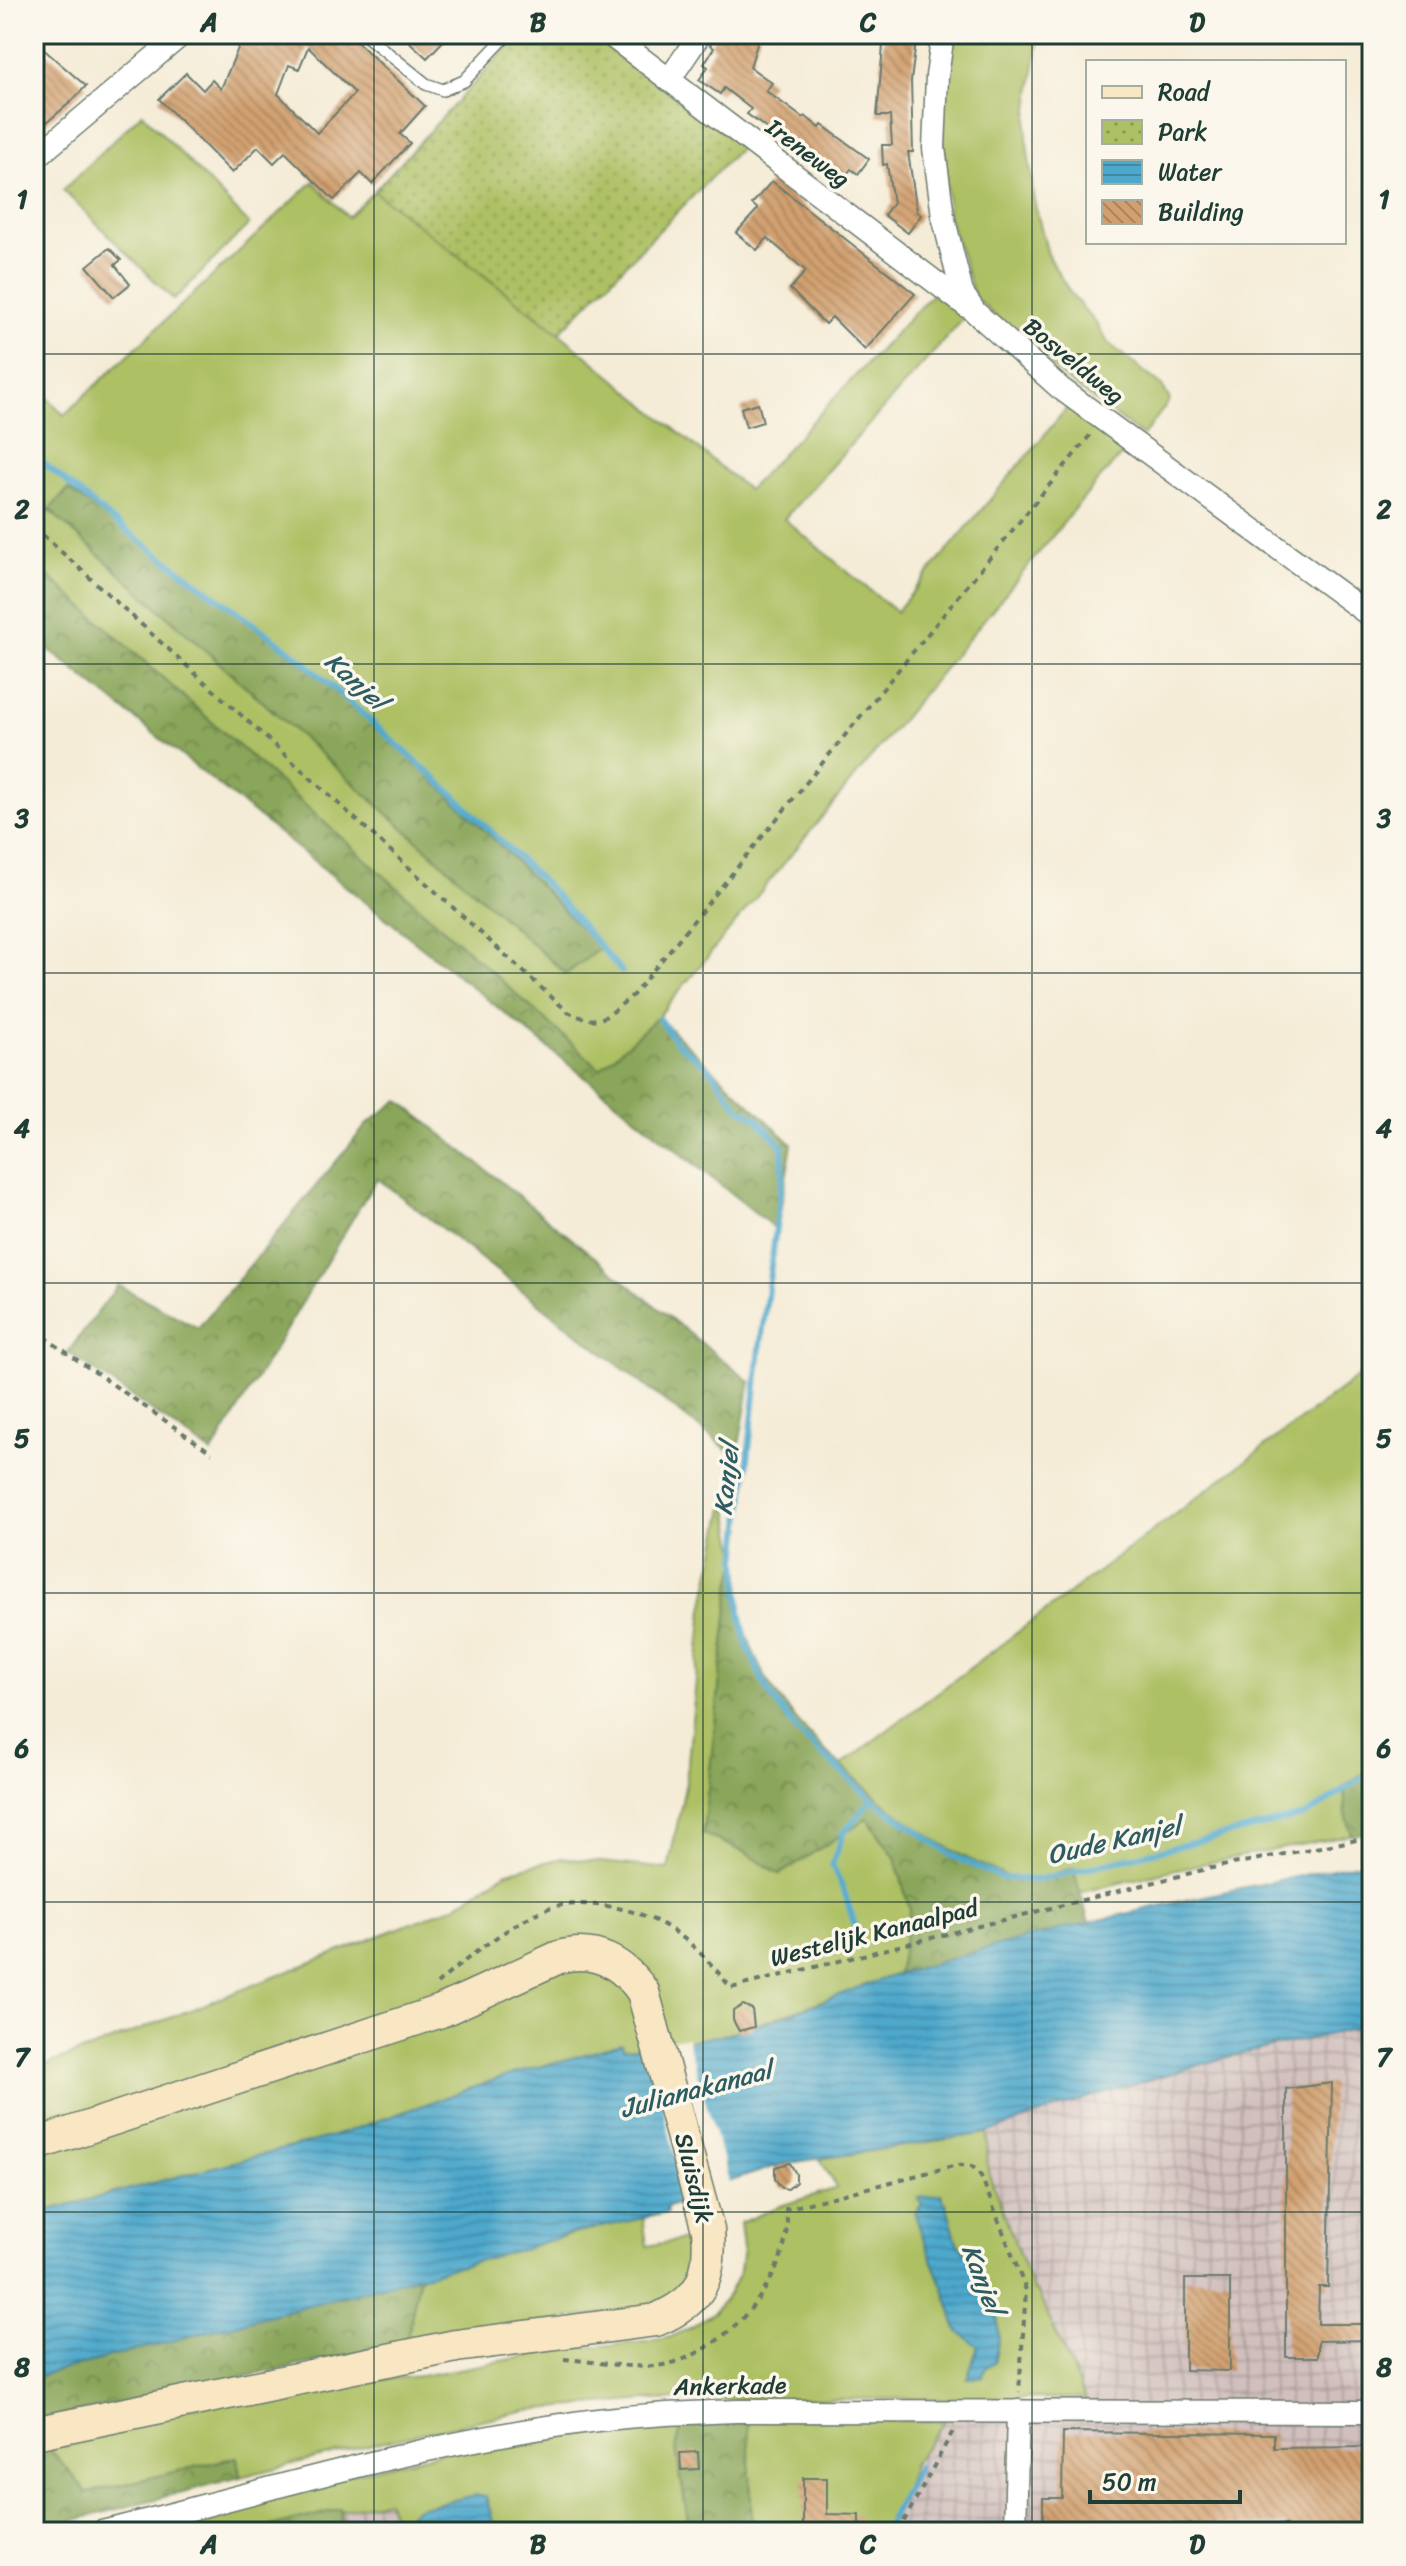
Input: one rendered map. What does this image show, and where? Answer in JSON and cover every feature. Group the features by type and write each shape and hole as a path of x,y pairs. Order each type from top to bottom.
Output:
{"street":[{"path":"34,159 182,34"},
{"name":"Ireneweg","path":"609,34 975,312"},
{"path":"669,80 700,34"},
{"name":"Bosveldweg","path":"943,34 937,76 934,148 943,216 954,262 962,293 975,312 1060,388 1372,617"},
{"name":"Sluisdijk","path":"34,2145 441,2011 565,1956 589,1955 615,1962 634,1980 649,2008 708,2230 708,2269 701,2285 692,2299 656,2320 456,2346 34,2433"},
{"name":"Ankerkade","path":"102,2532 428,2450 574,2423 661,2414 738,2411 1372,2412"},
{"path":"1015,2532 1018,2411"}],"lane":[{"path":"364,34 426,84 443,90 464,81 508,34"}],"path":[{"path":"34,527 568,1012 588,1021 603,1019 633,995 1103,420"},
{"path":"34,1330 212,1453"},
{"name":"Westelijk Kanaalpad","path":"436,1992 437,1984 464,1962 519,1925 556,1906 602,1906 652,1918 686,1938 710,1961 731,1988 1207,1869 1372,1837"},
{"path":"556,2359 652,2366 690,2356 732,2328 759,2298 785,2240 789,2224 786,2209 957,2165 972,2166 981,2176 1026,2290 1018,2411"},
{"path":"898,2532 963,2411"}],"shaded area":[{"path":"1372,2025 1372,2532 70,2532 168,2507 1087,2402 1038,2293 1033,2290 988,2172 987,2133 1096,2095 1231,2056"}],"green space":[{"path":"520,34 589,34 742,146 559,333 374,191"},
{"path":"950,34 1039,34 1027,123 1034,201 1049,258 1073,297 1096,323 1108,343 1162,386 1170,400 1143,436 1063,377 975,298 948,215 942,113"},
{"path":"142,113 249,224 174,300 63,190"},
{"path":"313,182 348,217 374,191 559,333 748,490 937,289 966,316 784,519 896,612 1071,403 1129,447 658,1017 600,1069 34,563 34,383 64,415","holes":["69,490 197,583 353,705 504,849 600,948 566,974 49,510"]},
{"path":"68,489 249,622 353,706 448,794 600,948 566,974 49,510"},
{"path":"34,563 600,1069 658,1017 792,1144 777,1230 34,638"},
{"path":"399,1100 750,1382 737,1457 377,1178 212,1453 68,1352 118,1285 198,1328 368,1123"},
{"path":"1372,1366 1372,1767 1344,1787 1346,1814 1352,1835 1176,1869 1078,1893 1073,1868 1038,1878 1018,1879 997,1874 974,1863 924,1833 841,1765"},
{"path":"726,1498 737,1557 730,1590 703,1833 744,1852 780,1874 867,1818 895,1857 910,1910 898,1974 746,2028 697,2041 624,2049 622,2044 506,2076 338,2135 34,2214 34,2069 455,1906 507,1872 562,1858 668,1869 686,1782 703,1609"},
{"path":"737,1557 741,1611 758,1663 774,1691 827,1752 894,1811 962,1855 1001,1874 1026,1879 1073,1868 1089,1923 898,1974 910,1910 895,1857 867,1818 780,1874 744,1852 703,1834 730,1590"},
{"path":"1372,1767 1372,1832 1352,1835 1346,1814 1344,1787"},
{"path":"987,2133 988,2172 1033,2290 1038,2293 1087,2403 1079,2398 649,2400 527,2410 240,2477 237,2457 87,2493 41,2438 288,2388 421,2376 566,2349 671,2337 714,2312 728,2295 740,2271 743,2248 740,2223 780,2206 837,2188 820,2159","holes":["919,2199 946,2203 957,2242 981,2273 984,2288 997,2316 999,2337 994,2363 984,2369 979,2345 955,2326 915,2214 922,2204"]},
{"path":"643,2216 647,2246 697,2237 687,2284 658,2305 406,2343 420,2274"},
{"path":"420,2274 406,2343 34,2421 34,2377"},
{"path":"748,2418 945,2421 913,2463 900,2505 884,2532 709,2532 752,2527"},
{"path":"748,2418 752,2528 690,2532 676,2449 683,2420"},
{"path":"683,2420 676,2449 690,2532 496,2532 486,2497 403,2526 404,2532 395,2532 388,2500 251,2532 112,2532 516,2434"},
{"path":"41,2438 87,2493 237,2457 240,2477 34,2531 34,2439"},
{"path":"340,2509 343,2532 251,2532"}],"water":[{"name":"Julianakanaal","path":"1372,1861 1372,2025 1231,2056 1096,2095 987,2133 782,2164 666,2208 667,2213 569,2234 519,2250 34,2377 34,2214 337,2135 506,2076 622,2044 624,2049 729,2033 879,1980 1016,1941 1193,1898"},
{"path":"941,2194 957,2242 981,2273 984,2288 997,2316 999,2337 994,2363 985,2369 982,2378 967,2378 978,2346 955,2326 915,2213 922,2204 919,2198"},
{"path":"475,2495 486,2497 496,2532 404,2532 406,2517 417,2508"}],"pier":[{"path":"687,2038 730,2185 687,2203 647,2042"}],"building":[{"path":"244,34 271,34 292,43 294,34 349,34 425,106 400,134 410,143 372,184 361,173 334,200 285,152 274,163 258,147 232,173 159,99 186,73 203,90 212,80 221,89","holes":["308,47 355,93 317,133 278,94 289,65 299,69"]},
{"path":"401,34 450,34 427,58"},
{"path":"716,34 760,34 750,67 772,83 766,91 803,118 805,116 820,128 822,125 869,159 858,174 851,169 840,183 747,114 751,109 724,88 720,94 699,80 708,67 704,64 714,48 710,45"},
{"path":"884,34 917,34 911,81 913,152 908,152 917,212 921,215 908,233 884,215 893,203 887,164 883,165 882,145 892,145 890,116 877,116"},
{"path":"34,41 86,86 34,133"},
{"path":"772,181 915,294 865,350 832,317 825,324 790,289 806,271 767,238 757,250 736,233 758,209 752,204"},
{"path":"109,248 121,260 115,265 130,284 114,297 87,266"},
{"path":"758,403 763,422 746,427 741,408"},
{"path":"743,2005 752,2009 754,2027 739,2031 733,2020 733,2011"},
{"path":"1332,2083 1328,2287 1319,2287 1318,2324 1372,2324 1372,2340 1318,2341 1318,2357 1286,2357 1286,2089"},
{"path":"790,2163 796,2174 796,2182 788,2189 782,2188 775,2179 775,2167"},
{"path":"1185,2279 1230,2279 1230,2371 1185,2370"},
{"path":"1063,2432 1274,2434 1274,2448 1366,2447 1366,2457 1372,2457 1372,2532 1286,2532 1286,2525 1166,2524 1166,2532 1043,2532 1043,2498 1062,2498"},
{"path":"698,2452 699,2469 681,2470 680,2453"},
{"path":"803,2478 827,2478 827,2514 859,2515 859,2532 803,2532"}],"waterway":[{"name":"Kanjel","path":"34,455 112,520 295,654 453,794 552,891 622,972"},
{"name":"Kanjel","path":"659,1019 677,1043 709,1068 739,1108 755,1117 782,1146 783,1174 737,1560 740,1612 747,1646 768,1692 799,1733 872,1799 955,1857 1002,1878 1037,1880 1307,1815 1372,1771"},
{"name":"Kanjel","path":"856,1929 832,1864 844,1832 872,1799"},
{"name":"Kanjel","path":"884,2532 918,2467"}],"water label":[{"name":"Oude Kanjel","path":"1114,1840"}]}
